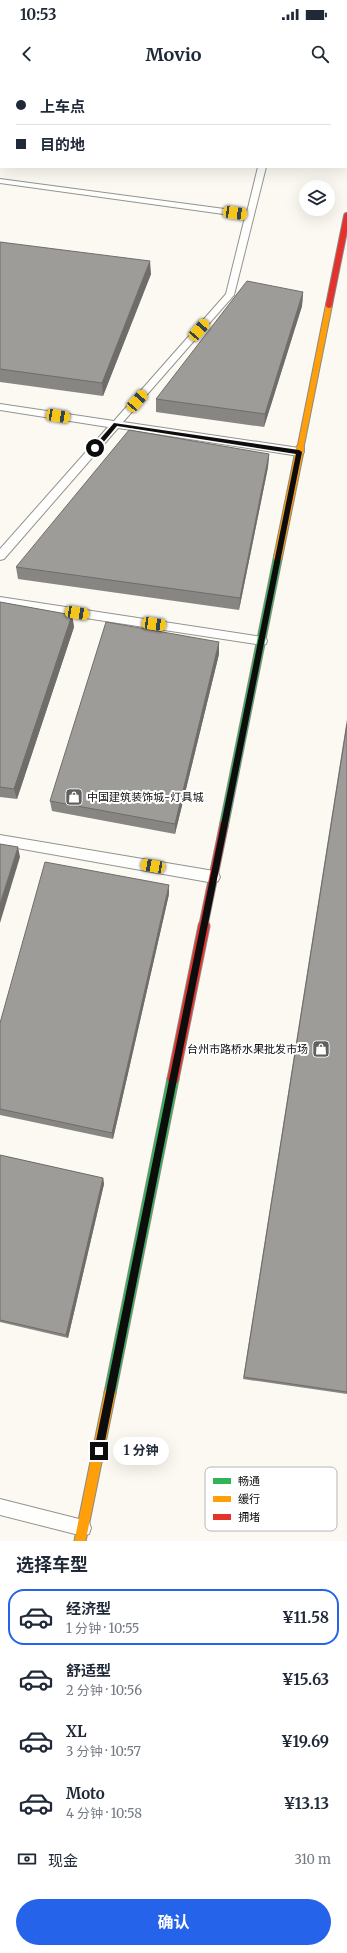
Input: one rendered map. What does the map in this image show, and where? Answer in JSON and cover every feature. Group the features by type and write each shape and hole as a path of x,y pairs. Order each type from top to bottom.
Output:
{"street":[{"path":"82,1535 347,216"}],"lane":[{"path":"0,556 230,295 262,168"},
{"path":"0,182 250,215"},
{"path":"0,407 299,452"},
{"path":"0,601 262,640"},
{"path":"0,840 214,877"},
{"path":"0,1507 82,1535"}],"building":[{"path":"0,242 150,261 102,383 0,369"},
{"path":"247,281 303,292 265,414 156,399"},
{"path":"129,430 269,454 240,598 16,567"},
{"path":"0,602 72,615 14,789 0,787"},
{"path":"106,622 219,642 175,824 50,801"},
{"name":"台州市路桥水果批发市场","path":"347,724 347,1392 244,1377"},
{"path":"0,844 18,847 0,904"},
{"path":"45,862 169,885 112,1133 0,1109 0,1023"},
{"path":"0,1155 103,1178 66,1335 0,1320"}],"traffic: fast":[{"path":"224,825 278,557"},
{"path":"110,1393 173,1079"}],"traffic: slow":[{"path":"278,557 329,305"},
{"path":"80,1541 110,1393"}],"traffic: jam":[{"path":"329,305 347,216"},
{"path":"173,1079 224,825"}],"place":[{"name":"中国建筑装饰城-灯具城","path":"74,797"},
{"name":"台州市路桥水果批发市场","path":"321,1049"}],"route":[{"path":"95,448 116,424 299,452 99,1451"}]}
